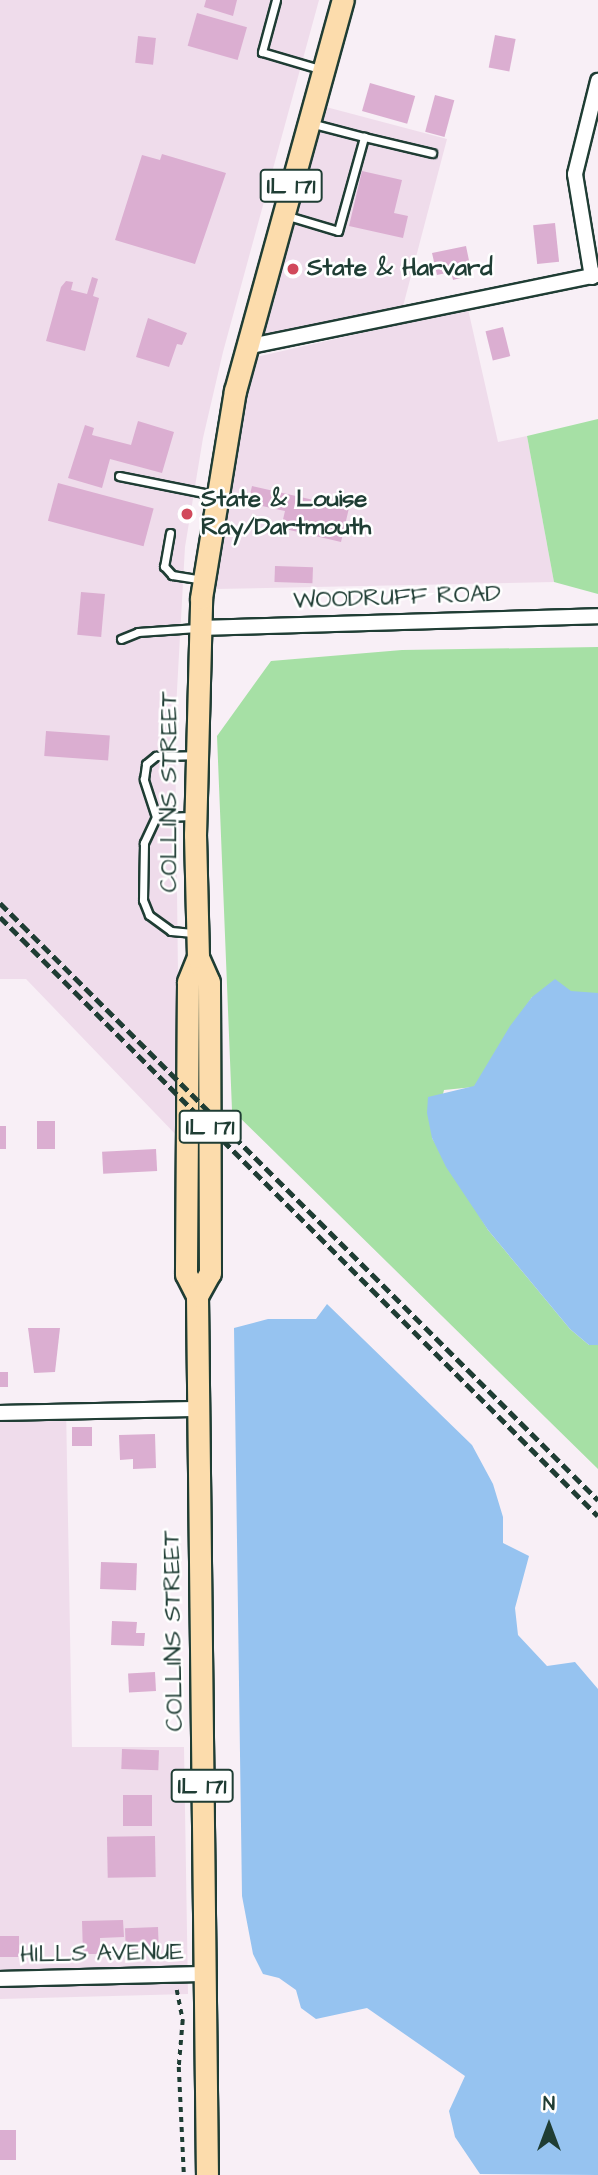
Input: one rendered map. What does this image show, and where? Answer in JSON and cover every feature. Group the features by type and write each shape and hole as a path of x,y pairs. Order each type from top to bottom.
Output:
{"main road":[{"name":"IL 171","path":"198,628 214,496 246,347 343,0"},
{"name":"COLLINS STREET","path":"198,628 195,755 198,957 188,982 186,1274 197,1296 207,2175"}],"street":[{"path":"246,347 595,276 575,174 598,81"},
{"name":"WOODRUFF ROAD","path":"198,628 598,616"},
{"path":"0,1413 198,1409"},
{"name":"HILLS AVENUE","path":"0,1979 205,1974"}],"lane":[{"path":"276,0 262,52 324,70"},
{"path":"309,122 432,153"},
{"path":"284,215 338,231 363,137"},
{"path":"119,476 214,496"},
{"path":"170,533 164,566 172,575 203,580"},
{"path":"121,639 138,632 198,628"},
{"path":"195,755 156,756 146,764 144,779 156,817 144,843 143,900 149,915 171,931 197,934"},
{"path":"156,817 195,816"}],"path":[{"path":"176,1988 183,2009 179,2067 184,2175"}],"shaded area":[{"path":"0,0 319,0 223,352 203,438 185,547 175,726 180,1139 26,979 0,979"},
{"path":"326,107 447,139 401,314 258,349"},
{"path":"468,309 498,442 527,436 554,582 214,589 223,501 256,357"},
{"path":"66,1405 72,1747 184,1747 188,1994 0,1999 0,1406"}],"green space":[{"path":"598,419 598,594 554,582 527,436"},
{"path":"598,647 598,993 532,997 474,1087 444,1090 432,1138 488,1230 570,1329 589,1345 598,1345 598,1469 232,1110 217,736 271,661 402,650"}],"water":[{"path":"555,979 571,991 598,993 598,1345 589,1345 570,1329 488,1230 446,1167 432,1138 427,1113 428,1097 474,1086 510,1026 532,997"},
{"path":"327,1304 472,1445 493,1484 503,1517 503,1543 529,1556 515,1608 518,1635 547,1666 575,1662 598,1689 598,2175 480,2174 455,2137 449,2111 465,2076 367,2008 316,2019 301,2008 296,1990 279,1978 263,1974 253,1954 242,1896 234,1328 268,1319 316,1319"}],"building":[{"path":"206,0 237,0 233,16 204,7"},
{"path":"197,13 247,27 238,60 188,46"},
{"path":"495,35 516,39 509,71 489,67"},
{"path":"138,36 156,38 153,65 135,63"},
{"path":"370,83 415,96 407,124 362,111"},
{"path":"435,95 454,100 444,137 425,132"},
{"path":"162,154 226,173 195,264 115,240 142,155 160,160"},
{"path":"362,171 402,180 394,213 408,216 403,238 349,226"},
{"path":"555,223 559,262 537,264 533,225"},
{"path":"466,246 472,275 453,280 451,272 437,275 432,253"},
{"path":"92,277 98,279 93,296 99,298 85,351 46,341 61,287 66,281 73,282 71,290 87,294"},
{"path":"148,318 187,333 182,345 177,344 169,367 136,357"},
{"path":"503,327 510,356 493,360 486,331"},
{"path":"138,421 174,432 162,473 110,459 102,488 68,478 85,425 94,428 92,435 131,445"},
{"path":"58,483 154,509 144,546 48,521"},
{"path":"252,486 349,508 341,542 281,528 285,511 248,503"},
{"path":"275,566 313,567 312,583 274,582"},
{"path":"81,592 105,594 101,637 77,635"},
{"path":"46,731 110,735 108,760 44,756"},
{"path":"37,1121 55,1121 55,1149 37,1149"},
{"path":"0,1126 6,1126 6,1149 0,1149"},
{"path":"156,1149 157,1171 103,1174 102,1152"},
{"path":"28,1328 60,1328 55,1372 34,1373"},
{"path":"0,1372 8,1372 8,1387 0,1387"},
{"path":"72,1427 92,1427 92,1446 72,1446"},
{"path":"155,1434 156,1468 133,1469 133,1459 120,1460 119,1435"},
{"path":"101,1562 137,1563 136,1590 100,1589"},
{"path":"112,1621 137,1622 136,1633 145,1633 144,1646 111,1645"},
{"path":"155,1672 156,1691 129,1692 128,1673"},
{"path":"122,1749 159,1750 158,1770 121,1769"},
{"path":"123,1795 152,1795 152,1826 123,1826"},
{"path":"155,1836 156,1877 108,1878 107,1837"},
{"path":"123,1920 124,1937 100,1938 100,1954 83,1954 82,1921"},
{"path":"158,1927 159,1950 126,1951 125,1928"},
{"path":"0,1936 19,1936 19,1957 0,1957"},
{"path":"0,2130 16,2130 16,2160 0,2160"}],"railway":[{"path":"0,903 598,1500"},
{"path":"0,917 598,1516"}],"place":[{"name":"State & Harvard","path":"293,269"},
{"name":"State & Louise Ray/Dartmouth","path":"187,514"}]}
